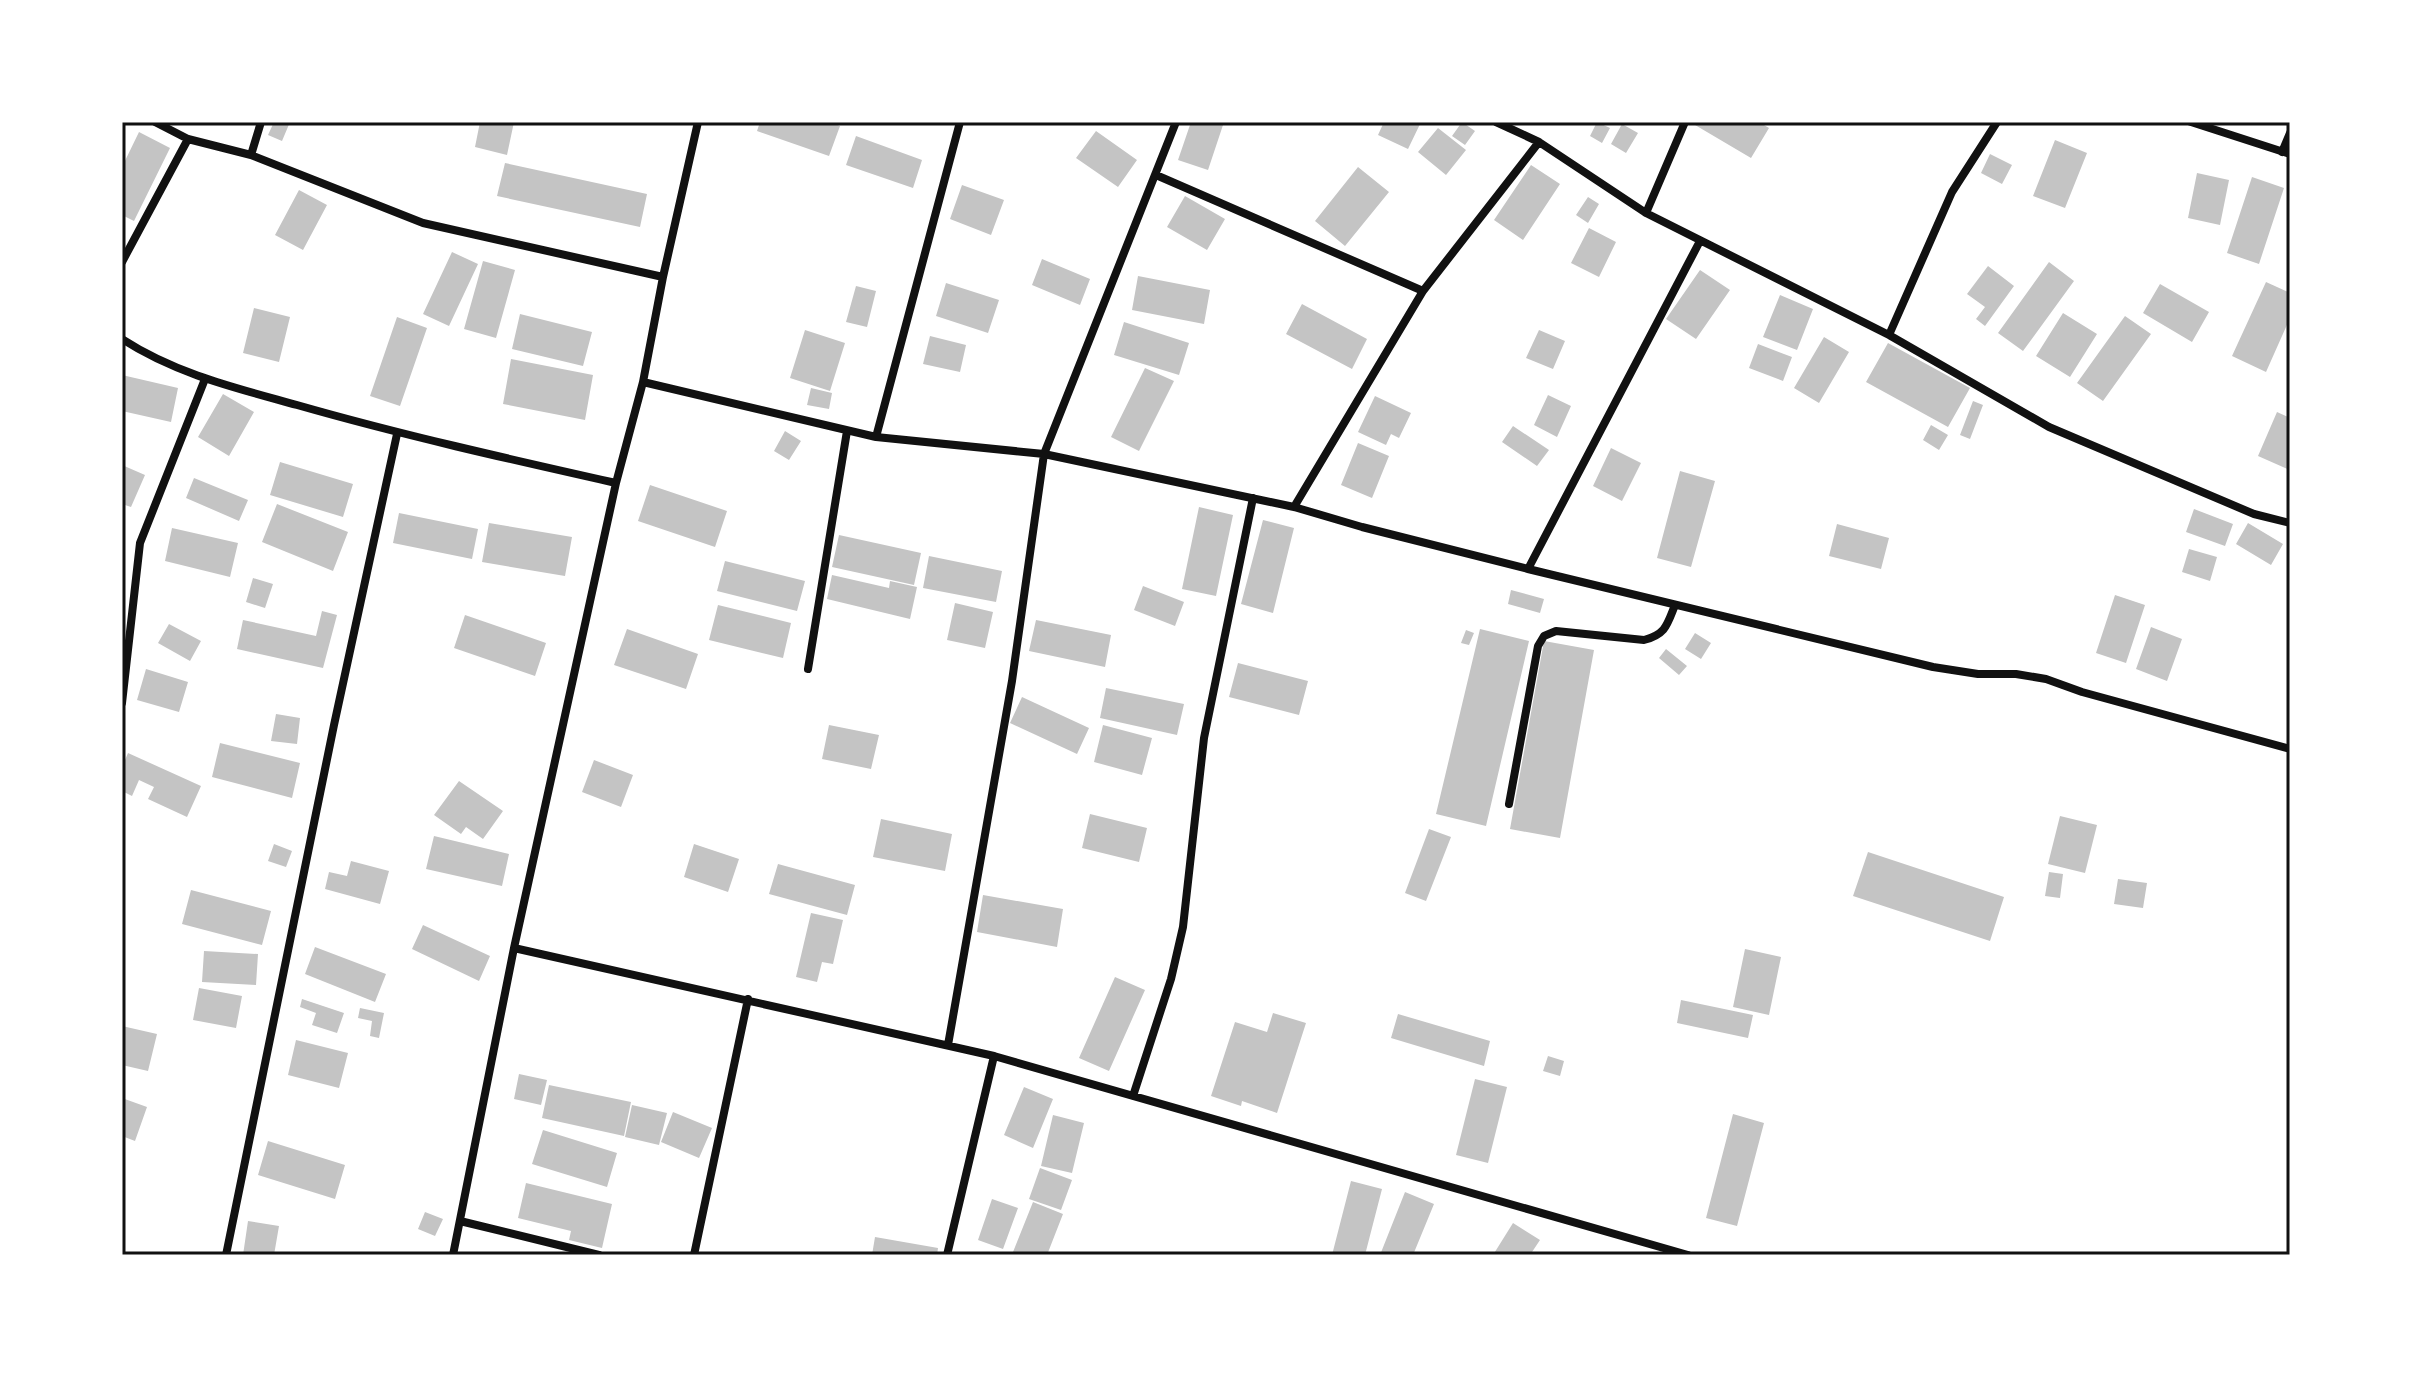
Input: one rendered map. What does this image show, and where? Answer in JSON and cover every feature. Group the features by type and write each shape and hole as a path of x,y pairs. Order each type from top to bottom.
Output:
{"street":[{"path":"155,122 188,139 251,155 423,223 663,277"},
{"path":"251,155 261,122"},
{"path":"453,1255 514,948 616,483 643,382 698,122"},
{"path":"876,437 960,122"},
{"path":"948,1045 1012,681 1044,454 1176,122"},
{"path":"1496,122 1539,142 1646,213 1889,335 2049,427 2254,514 2290,523"},
{"path":"1646,213 1685,122"},
{"path":"1889,335 1952,192 1997,122"},
{"path":"2191,122 2286,153 2290,133"},
{"path":"122,262 188,139"},
{"path":"1294,507 1423,291 1539,142"},
{"path":"1156,175 1423,291"},
{"path":"1528,569 1700,241"},
{"path":"122,339 160,362 205,379 397,434 616,483"},
{"path":"122,703 140,543 205,379"},
{"path":"643,382 876,437 1044,454 1294,507 1528,569 1933,667 2046,679 2082,692 2290,749"},
{"path":"808,669 847,431"},
{"path":"226,1255 397,434"},
{"path":"1133,1096 1171,979 1183,927 1204,738 1253,498"},
{"path":"1509,804 1538,646 1544,636 1556,631 1644,640 1657,637 1666,628 1675,605"},
{"path":"514,948 994,1056 1688,1255"},
{"path":"694,1255 748,999"},
{"path":"947,1255 994,1056"},
{"path":"460,1221 599,1255"}],"building":[{"path":"274,122 290,122 282,141 268,135"},
{"path":"480,122 514,122 507,155 475,147"},
{"path":"760,122 830,122 840,126 829,156 757,131"},
{"path":"1191,122 1224,122 1208,170 1178,160"},
{"path":"1384,122 1421,122 1408,149 1378,135"},
{"path":"1462,122 1475,131 1465,145 1452,136"},
{"path":"1597,122 1610,128 1602,143 1590,136"},
{"path":"1690,122 1759,122 1769,128 1751,158"},
{"path":"1622,124 1638,133 1626,153 1611,144"},
{"path":"1438,128 1466,150 1446,175 1418,152"},
{"path":"1096,131 1137,160 1118,187 1076,158"},
{"path":"139,132 170,148 134,221 122,215 122,167"},
{"path":"856,136 922,160 913,188 846,165"},
{"path":"2055,140 2087,153 2065,208 2033,196"},
{"path":"1990,154 2012,165 2002,184 1981,173"},
{"path":"505,163 647,194 640,227 497,196"},
{"path":"1531,165 1560,184 1523,240 1494,220"},
{"path":"1358,167 1389,192 1345,246 1315,221"},
{"path":"2197,173 2229,180 2220,225 2188,218"},
{"path":"2252,177 2284,188 2259,264 2227,253"},
{"path":"962,185 1004,200 991,235 950,219"},
{"path":"299,190 327,205 303,250 275,235"},
{"path":"1185,196 1225,219 1207,250 1167,227"},
{"path":"1588,197 1599,204 1588,223 1576,215"},
{"path":"1589,228 1616,242 1599,277 1571,263"},
{"path":"452,252 478,264 449,326 423,314"},
{"path":"1042,259 1090,279 1080,305 1032,285"},
{"path":"483,261 515,270 496,338 464,329"},
{"path":"2049,262 2074,281 2023,351 1998,333"},
{"path":"1988,266 2014,286 1985,326 1976,319 1985,307 1967,294"},
{"path":"1700,270 1730,290 1696,339 1666,319"},
{"path":"1138,276 1210,290 1204,324 1132,310"},
{"path":"2266,282 2290,293 2290,318 2266,372 2232,356"},
{"path":"946,283 999,300 988,333 936,316"},
{"path":"2160,284 2209,312 2192,342 2143,313"},
{"path":"856,286 876,291 867,327 846,322"},
{"path":"1780,295 1813,309 1797,350 1763,337"},
{"path":"1302,304 1367,339 1352,369 1286,334"},
{"path":"254,308 290,317 279,362 243,353"},
{"path":"2063,313 2097,334 2070,377 2036,356"},
{"path":"520,314 592,332 583,366 512,349"},
{"path":"2125,316 2151,334 2103,401 2077,383"},
{"path":"397,317 427,328 400,406 370,396"},
{"path":"1124,322 1189,343 1179,375 1114,355"},
{"path":"805,330 845,343 830,391 790,378"},
{"path":"1539,330 1565,341 1553,369 1526,358"},
{"path":"930,336 966,345 960,372 923,364"},
{"path":"1824,337 1849,352 1819,403 1794,388"},
{"path":"1888,343 1970,388 1948,427 1866,382"},
{"path":"1758,344 1792,357 1783,381 1749,368"},
{"path":"511,359 593,375 585,420 503,404"},
{"path":"1145,368 1174,381 1139,451 1111,437"},
{"path":"122,375 178,388 171,422 122,411"},
{"path":"811,388 832,393 829,409 807,405"},
{"path":"223,394 254,412 229,456 198,437"},
{"path":"1548,395 1571,406 1557,437 1534,425"},
{"path":"1375,396 1411,413 1399,438 1391,434 1386,445 1358,432"},
{"path":"1973,401 1983,405 1970,439 1960,435"},
{"path":"2277,412 2290,418 2290,470 2258,456"},
{"path":"1931,425 1948,435 1939,450 1923,440"},
{"path":"1513,426 1549,450 1537,466 1502,442"},
{"path":"785,431 801,441 789,460 774,451"},
{"path":"1358,443 1389,456 1372,498 1341,485"},
{"path":"1611,448 1641,463 1622,501 1593,486"},
{"path":"280,462 353,484 343,517 270,495"},
{"path":"122,465 145,475 131,507 122,504"},
{"path":"1680,471 1715,481 1691,567 1657,558"},
{"path":"194,478 248,500 239,521 186,498"},
{"path":"650,485 727,511 715,547 638,521"},
{"path":"277,504 348,532 333,571 262,542"},
{"path":"1199,507 1233,515 1216,596 1182,589"},
{"path":"2194,509 2233,524 2225,546 2186,532"},
{"path":"399,513 478,529 472,559 393,543"},
{"path":"1263,520 1294,528 1273,613 1241,604"},
{"path":"489,523 572,537 565,576 482,562"},
{"path":"2248,523 2283,544 2271,565 2236,544"},
{"path":"1837,524 1889,538 1881,569 1829,556"},
{"path":"172,528 238,543 230,577 165,561"},
{"path":"839,535 921,553 914,585 832,567"},
{"path":"2189,549 2217,557 2210,581 2182,572"},
{"path":"929,556 1002,571 996,602 923,588"},
{"path":"725,561 805,581 797,611 717,591"},
{"path":"832,575 889,588 890,581 917,587 910,619 827,599"},
{"path":"253,578 273,584 265,608 246,602"},
{"path":"1143,586 1184,602 1175,626 1134,610"},
{"path":"1511,590 1544,599 1540,613 1508,604"},
{"path":"2115,595 2145,605 2126,663 2096,653"},
{"path":"955,603 993,612 985,648 947,640"},
{"path":"718,605 791,623 783,658 709,640"},
{"path":"322,611 337,615 323,668 237,649 243,620 316,636"},
{"path":"465,615 546,643 535,676 454,648"},
{"path":"1036,620 1111,635 1105,667 1029,651"},
{"path":"169,624 201,641 190,661 158,643"},
{"path":"2151,627 2182,639 2167,681 2136,669"},
{"path":"627,629 698,654 686,689 614,665"},
{"path":"1480,629 1529,641 1486,826 1436,814"},
{"path":"1466,630 1474,633 1469,645 1461,643"},
{"path":"1695,633 1711,643 1701,659 1685,649"},
{"path":"1544,641 1594,650 1560,838 1510,829"},
{"path":"1666,649 1687,666 1679,675 1659,658"},
{"path":"1238,663 1308,681 1299,715 1229,697"},
{"path":"146,669 188,682 179,712 137,700"},
{"path":"1106,688 1184,704 1177,735 1100,718"},
{"path":"1022,697 1089,728 1077,754 1010,723"},
{"path":"276,714 300,718 297,744 271,741"},
{"path":"829,725 879,735 871,769 822,759"},
{"path":"1103,725 1152,738 1142,775 1094,762"},
{"path":"220,743 300,763 292,798 212,777"},
{"path":"128,753 201,786 187,817 148,799 154,787 139,780 132,796 122,791 122,767"},
{"path":"594,760 633,775 621,807 582,792"},
{"path":"459,781 503,811 483,839 466,827 461,834 434,815"},
{"path":"1090,814 1147,828 1139,862 1082,848"},
{"path":"2060,816 2097,825 2085,873 2048,864"},
{"path":"881,819 952,834 945,871 873,857"},
{"path":"1429,829 1451,837 1426,901 1405,893"},
{"path":"434,836 509,854 502,886 426,869"},
{"path":"274,844 292,851 286,867 268,861"},
{"path":"694,844 739,859 728,892 684,877"},
{"path":"1868,852 2004,897 1990,941 1853,896"},
{"path":"351,861 389,871 380,904 325,889 329,872 347,876"},
{"path":"778,864 855,885 847,915 769,894"},
{"path":"2049,872 2063,874 2060,898 2045,896"},
{"path":"2118,879 2147,883 2143,908 2114,904"},
{"path":"191,890 271,911 262,945 182,924"},
{"path":"983,895 1063,909 1057,947 977,932"},
{"path":"811,913 843,920 833,964 822,962 817,982 796,977"},
{"path":"423,925 490,956 479,981 412,949"},
{"path":"315,947 386,974 375,1002 305,974"},
{"path":"1745,949 1781,957 1769,1015 1733,1007"},
{"path":"204,951 258,954 256,985 202,982"},
{"path":"1115,977 1145,990 1109,1071 1079,1058"},
{"path":"199,988 242,996 236,1028 193,1020"},
{"path":"302,999 344,1013 337,1033 312,1025 316,1013 300,1007"},
{"path":"1681,1000 1753,1015 1748,1038 1677,1023"},
{"path":"360,1008 384,1013 379,1038 370,1036 372,1021 358,1018"},
{"path":"1273,1013 1306,1023 1277,1113 1242,1101 1241,1106 1211,1096 1235,1022 1267,1032"},
{"path":"1398,1014 1490,1041 1484,1066 1391,1038"},
{"path":"122,1026 157,1034 148,1071 122,1065"},
{"path":"296,1040 348,1053 339,1088 288,1075"},
{"path":"1548,1056 1564,1061 1560,1076 1543,1071"},
{"path":"519,1074 547,1080 541,1105 514,1099"},
{"path":"1475,1079 1507,1087 1488,1163 1456,1155"},
{"path":"549,1085 631,1102 624,1136 542,1118"},
{"path":"1024,1087 1053,1099 1033,1148 1004,1135"},
{"path":"122,1098 147,1107 135,1141 122,1136"},
{"path":"632,1105 667,1113 659,1145 625,1137"},
{"path":"673,1112 712,1128 699,1158 661,1142"},
{"path":"1733,1114 1764,1123 1737,1226 1706,1218"},
{"path":"1053,1115 1084,1123 1072,1173 1041,1166"},
{"path":"543,1130 617,1153 607,1187 532,1164"},
{"path":"268,1141 345,1165 335,1199 258,1175"},
{"path":"1040,1168 1072,1180 1061,1210 1029,1199"},
{"path":"1351,1181 1382,1189 1365,1255 1332,1255"},
{"path":"526,1183 612,1204 602,1248 569,1240 571,1231 518,1218"},
{"path":"1405,1192 1434,1204 1413,1255 1380,1255"},
{"path":"992,1199 1018,1208 1003,1249 978,1240"},
{"path":"1033,1202 1063,1214 1047,1255 1013,1252"},
{"path":"425,1212 443,1219 435,1236 418,1229"},
{"path":"248,1221 279,1226 274,1255 243,1255"},
{"path":"1513,1223 1540,1240 1530,1255 1493,1255"},
{"path":"875,1237 938,1248 937,1255 872,1255"}]}
